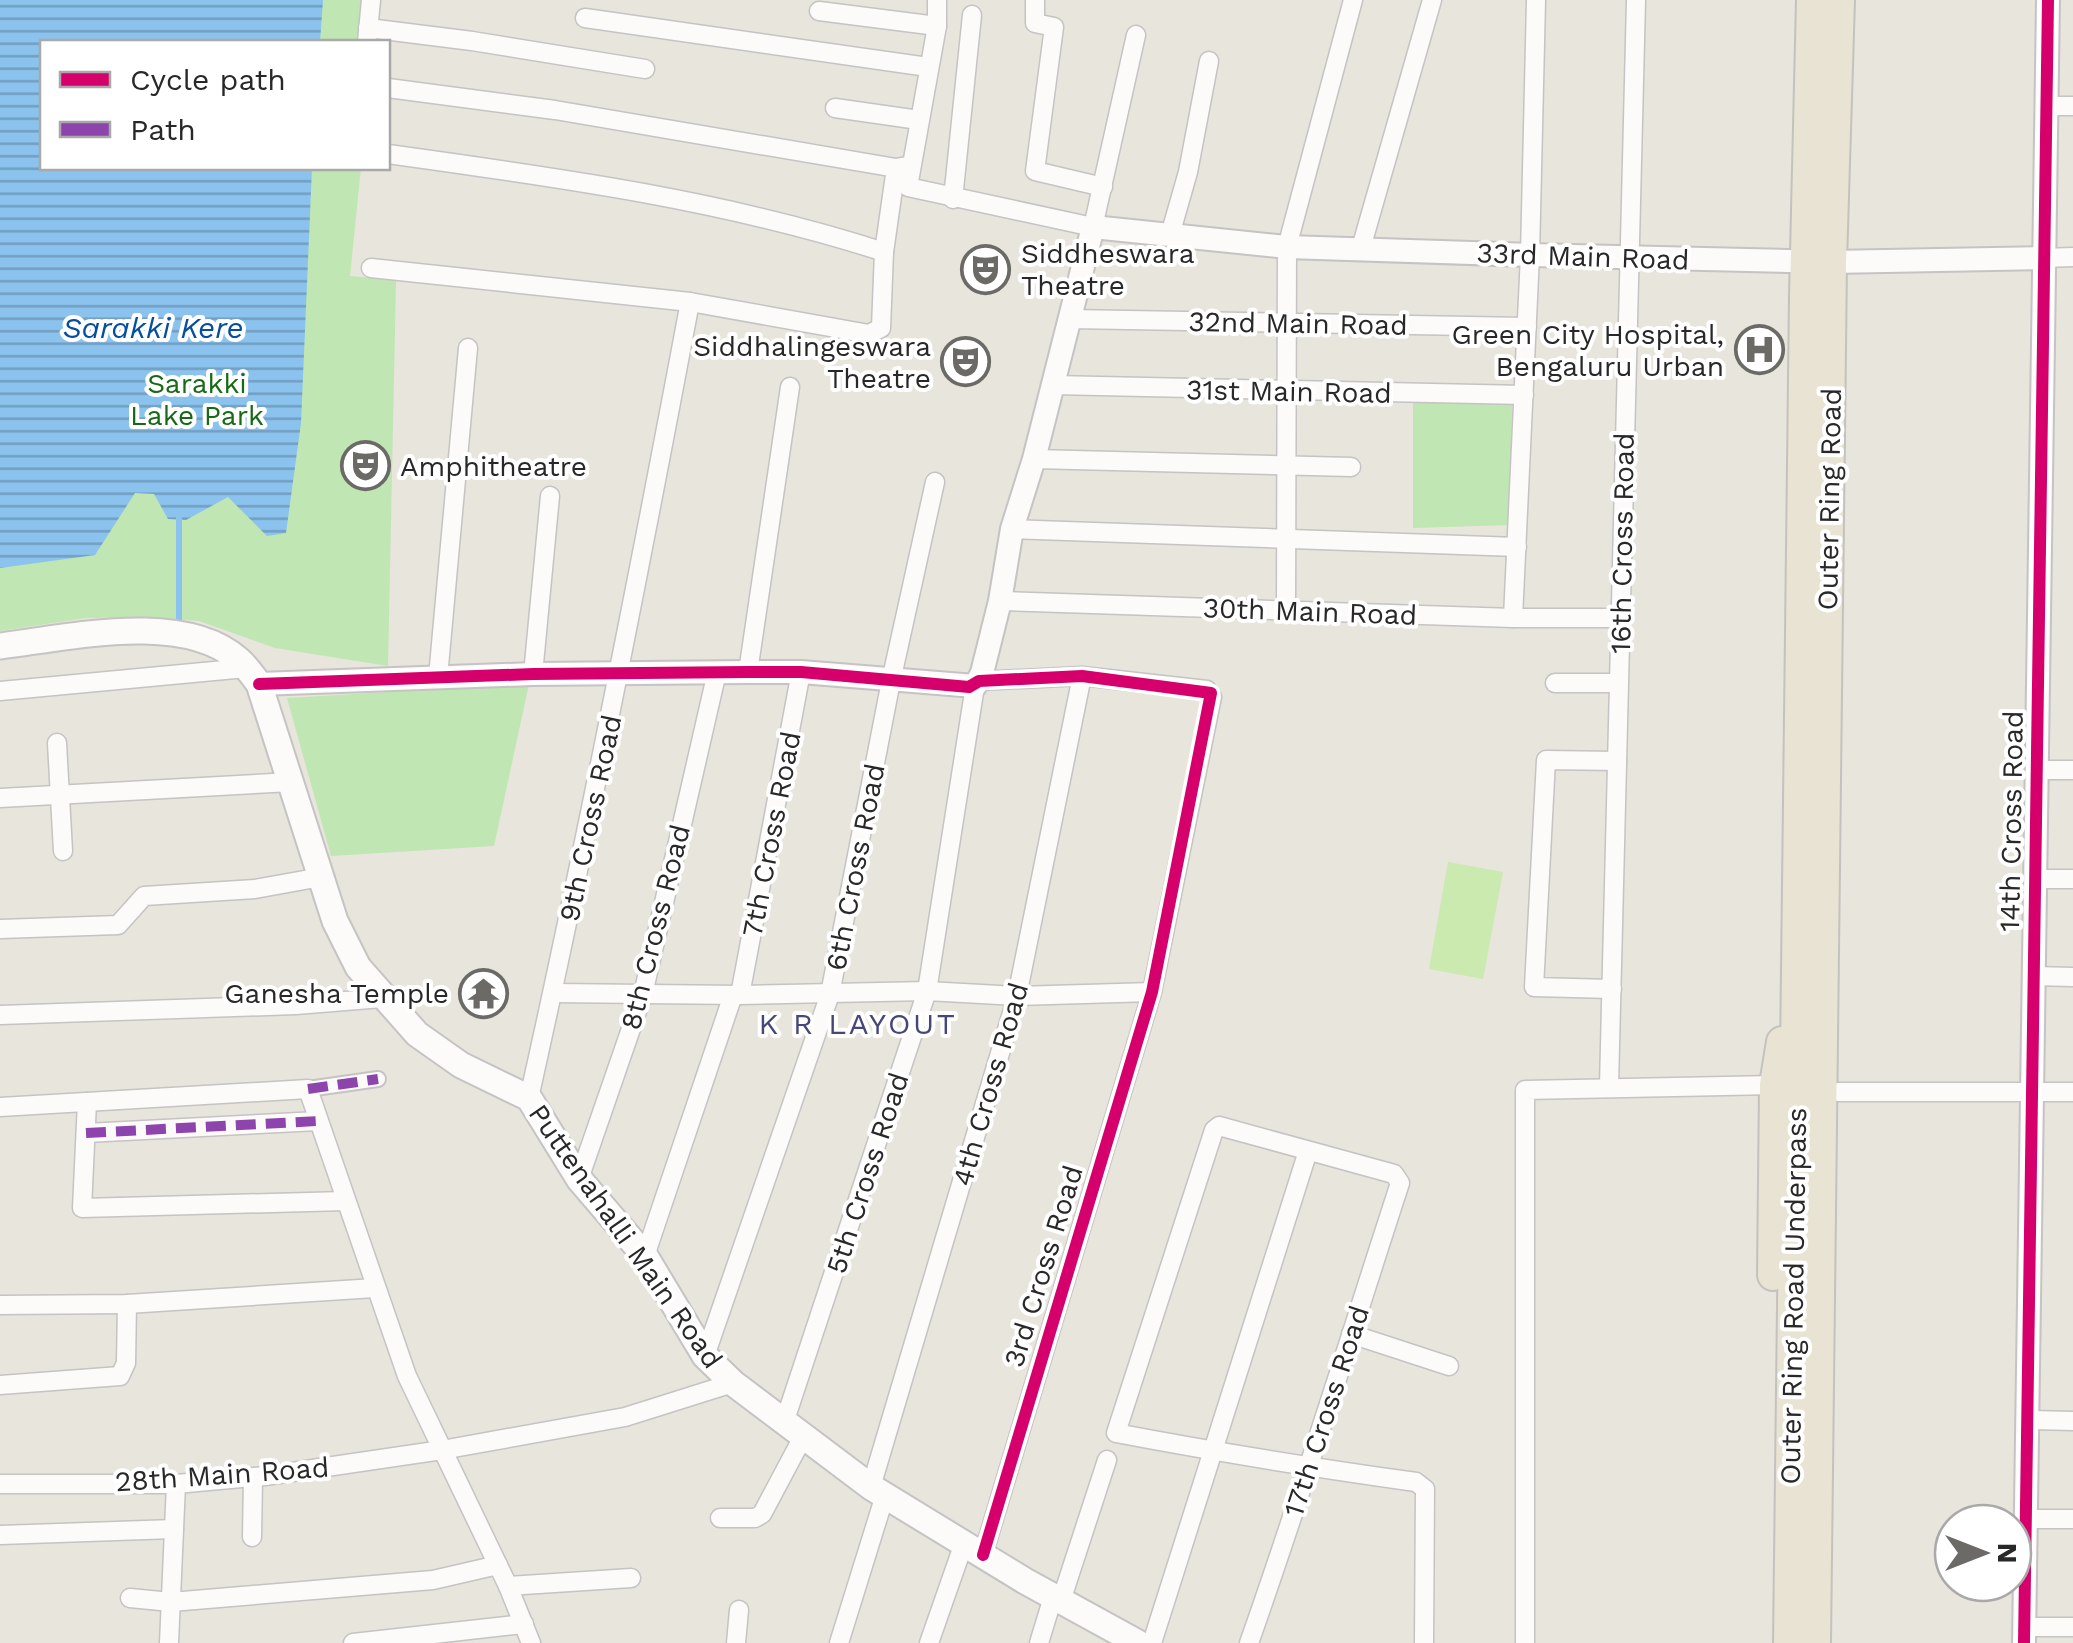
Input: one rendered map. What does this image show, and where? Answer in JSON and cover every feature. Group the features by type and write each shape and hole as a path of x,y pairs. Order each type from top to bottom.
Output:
{"highway":[{"name":"Outer Ring Road","path":"1812,0 1818,262 1823,999"},
{"name":"Outer Ring Road","path":"1798,950 1818,262 1839,0"},
{"path":"1770,1643 1774,1084 1798,950"},
{"name":"Outer Ring Road Underpass","path":"1789,1643 1798,950"},
{"path":"1823,999 1838,1092 1832,1643"},
{"name":"Outer Ring Road Underpass","path":"1814,1643 1823,999"}],"main road":[{"path":"0,646 88,634 145,632 197,638 237,658 253,676"},
{"name":"Puttenahalli Main Road","path":"253,676 335,921 358,967 417,1034 461,1065 529,1098 579,1179 645,1256 705,1356 733,1383 878,1491 1056,1599 1138,1643"}],"street":[{"path":"371,0 368,35 472,41 645,69"},
{"path":"372,268 690,302 877,332 882,328 884,252 918,120 938,0"},
{"path":"1034,0 1035,23 1054,27 1034,171 1102,187"},
{"path":"1286,610 1287,246 1353,0"},
{"path":"1361,248 1432,0"},
{"path":"1513,618 1530,255 1536,0"},
{"name":"16th Cross Road","path":"1609,1086 1636,0"},
{"name":"14th Cross Road","path":"2026,1503 2048,0"},
{"path":"819,11 936,26"},
{"path":"953,198 972,14"},
{"path":"585,18 928,67"},
{"path":"977,684 1000,600 1012,529 1094,227 1136,34"},
{"path":"1170,235 1188,172 1209,61"},
{"path":"390,88 555,110 904,167"},
{"path":"2046,106 2073,106"},
{"path":"836,108 918,120"},
{"path":"390,154 536,174 680,200 826,233 884,252"},
{"path":"904,167 908,187 1094,227"},
{"name":"33rd Main Road","path":"1094,227 1287,246 1530,255 1818,262 2073,258"},
{"name":"9th Cross Road","path":"529,1098 620,673 690,302"},
{"name":"32nd Main Road","path":"1070,319 1527,327"},
{"path":"438,678 468,348"},
{"name":"31st Main Road","path":"1053,385 1524,395"},
{"path":"748,672 790,387"},
{"path":"1034,459 1351,467"},
{"name":"6th Cross Road","path":"705,1356 830,994 891,681 935,482"},
{"path":"533,674 550,496"},
{"path":"1012,529 1517,546"},
{"name":"30th Main Road","path":"1000,600 1513,618 1620,618"},
{"name":"8th Cross Road","path":"579,1179 643,994 716,672"},
{"path":"0,692 253,676 438,678 801,672 977,684 1082,676"},
{"name":"7th Cross Road","path":"645,1256 737,995 801,672"},
{"name":"3rd Cross Road","path":"928,1643 973,1550 1152,992 1212,697 1207,690 1082,676"},
{"name":"4th Cross Road","path":"839,1643 1017,996 1082,676"},
{"path":"1555,683 1618,683"},
{"name":"5th Cross Road","path":"720,1518 755,1518 762,1514 794,1428 927,991 977,684"},
{"path":"57,742 63,851"},
{"path":"1612,989 1534,987 1546,760 1617,762"},
{"path":"2036,770 2073,770"},
{"path":"0,798 291,782"},
{"path":"0,929 118,924 144,896 255,889 321,877"},
{"path":"2035,880 2073,879"},
{"path":"2034,976 2073,977"},
{"path":"554,992 737,995 927,991 1017,996 1152,992"},
{"path":"0,1015 296,1006 382,998"},
{"path":"0,1107 308,1089 378,1079"},
{"path":"1525,1643 1525,1090 1774,1084"},
{"path":"308,1089 407,1376 508,1586 531,1643"},
{"path":"1838,1092 2073,1092"},
{"path":"87,1102 82,1208 345,1201"},
{"path":"86,1132 318,1121"},
{"path":"1152,1643 1213,1452 1308,1151 1216,1127 1116,1432 1213,1452 1422,1485 1424,1643"},
{"name":"17th Cross Road","path":"1249,1643 1400,1183 1394,1174 1308,1151"},
{"path":"0,1305 127,1304 375,1288"},
{"path":"0,1384 120,1376 126,1363 127,1304"},
{"path":"1350,1334 1449,1366"},
{"name":"28th Main Road","path":"0,1484 176,1484 252,1478 442,1450 625,1417 733,1383"},
{"path":"2027,1420 2073,1421"},
{"path":"1039,1643 1107,1460"},
{"path":"252,1478 252,1537"},
{"path":"170,1643 176,1484"},
{"path":"2033,1519 2073,1519"},
{"path":"0,1534 174,1529"},
{"path":"130,1598 171,1602 433,1580 498,1565"},
{"path":"508,1586 631,1578"},
{"name":"14th Cross Road","path":"2024,1635 2025,1603"},
{"path":"736,1643 739,1610"},
{"path":"354,1643 524,1624"},
{"path":"2024,1635 2073,1627"}],"green space":[{"name":"Sarakki Kere","path":"0,0 364,0 361,40 40,40 40,170 361,170 350,276 396,280 388,666 275,648 199,621 86,618 0,631"},
{"path":"1413,402 1512,403 1510,525 1413,528"},
{"path":"529,684 494,846 331,856 287,698"},
{"path":"1448,862 1503,872 1483,979 1429,969"}],"water":[{"name":"Sarakki Kere","path":"0,0 323,0 320,40 40,40 40,170 312,170 301,423 286,533 267,536 228,497 186,520 168,519 154,494 135,493 95,555 0,568"}],"waterway":[{"path":"179,514 179,620"}],"marked path":[{"path":"308,1089 378,1079"},
{"path":"86,1133 318,1121"}],"cycle path":[{"path":"2024,1643 2048,0"},
{"path":"259,684 533,674 801,672 969,687 979,681 1082,676 1211,693 1152,992 983,1555"}],"place":[{"name":"Siddheswara Theatre","path":"986,269"},
{"name":"Green City Hospital, Bengaluru Urban","path":"1759,350"},
{"name":"Siddhalingeswara Theatre","path":"966,362"},
{"name":"Amphitheatre","path":"365,466"},
{"name":"Ganesha Temple","path":"484,993"}],"district":[{"name":"K R LAYOUT","path":"858,1024"}],"park label":[{"name":"Sarakki Lake Park","path":"197,399"}]}
